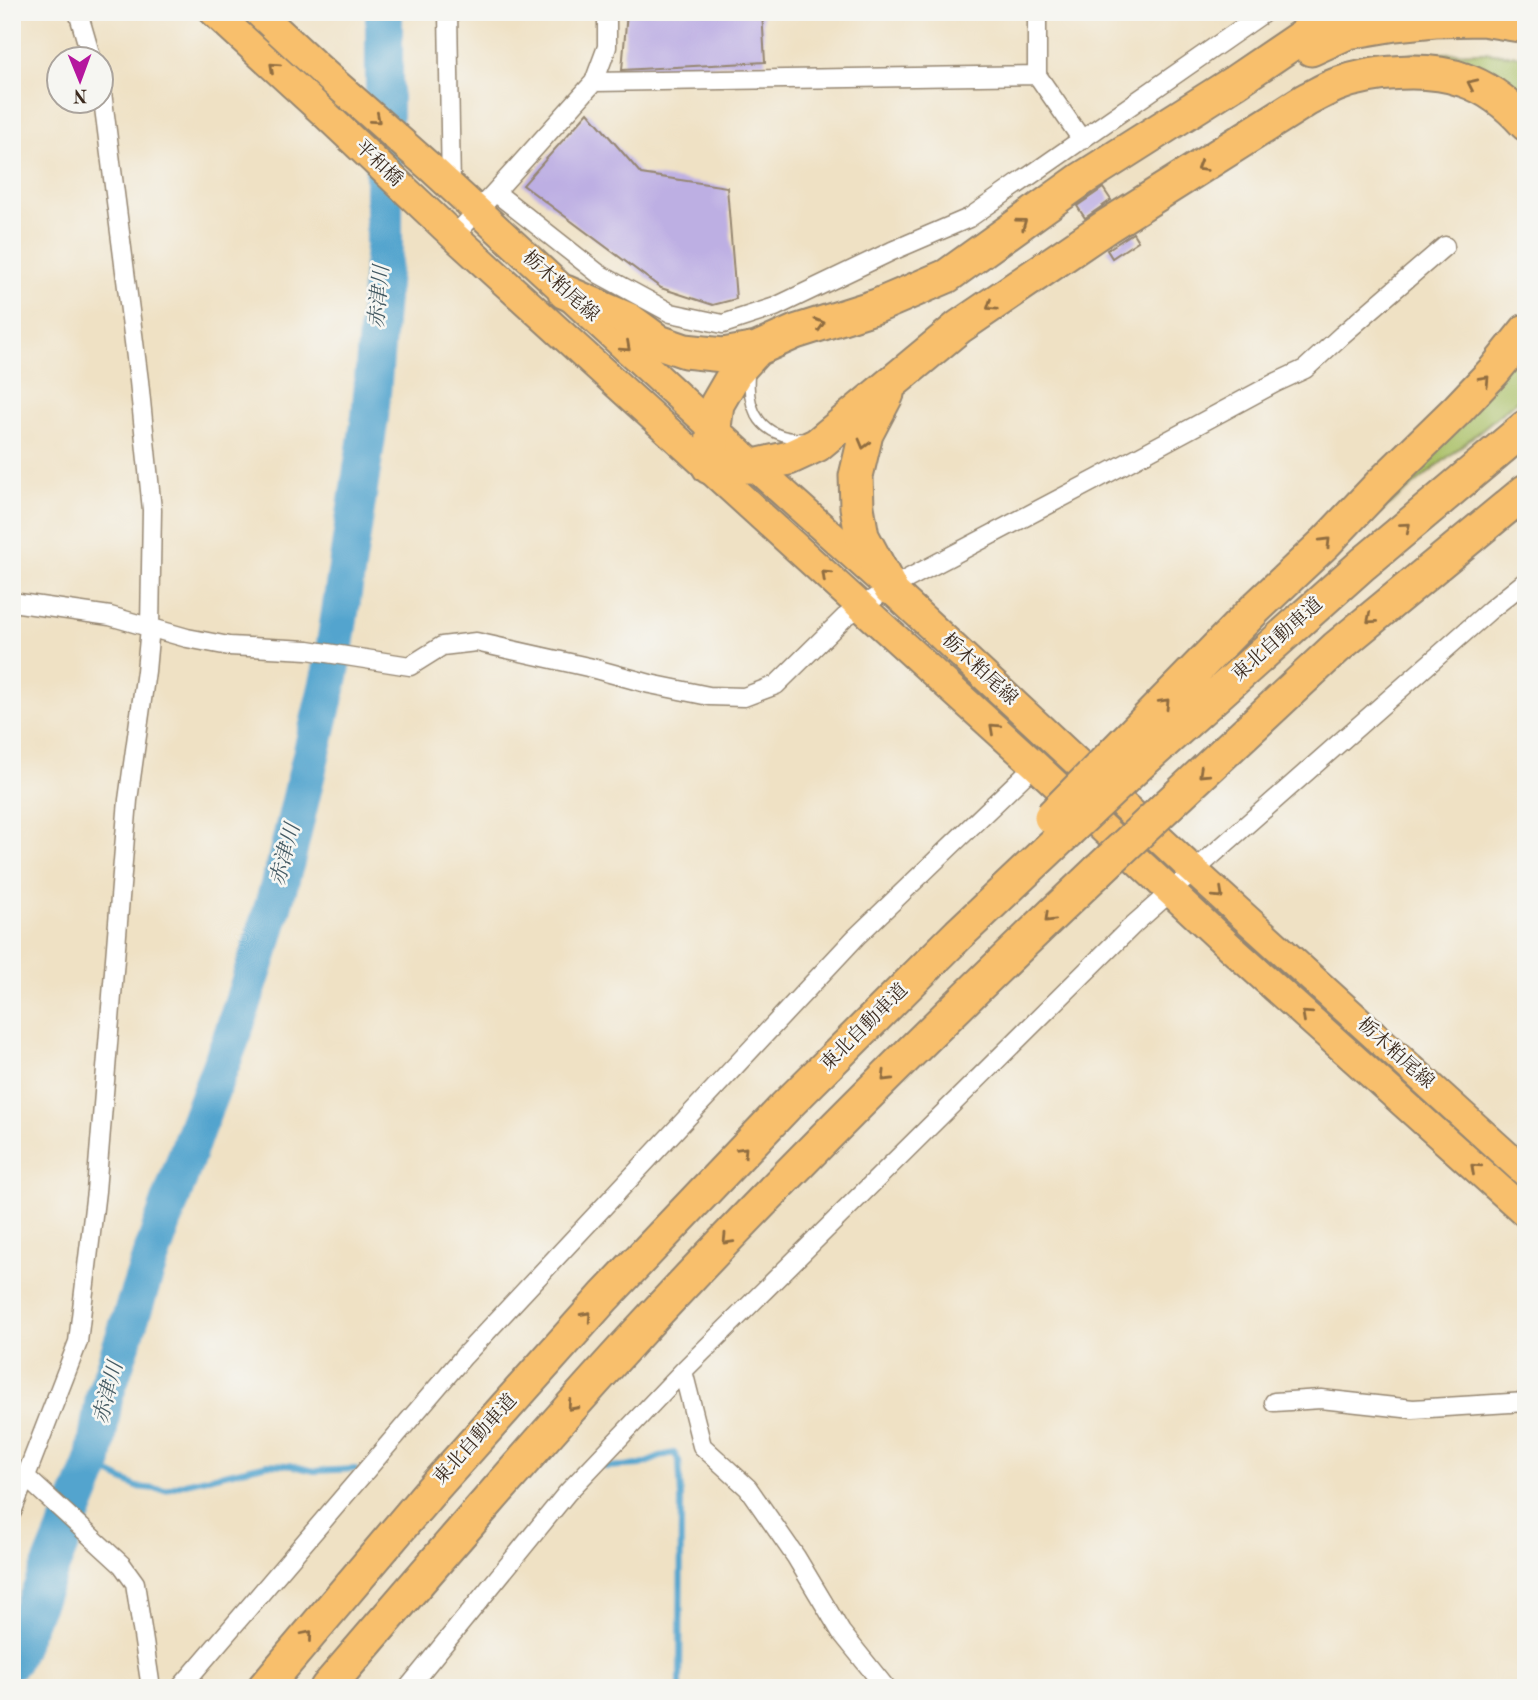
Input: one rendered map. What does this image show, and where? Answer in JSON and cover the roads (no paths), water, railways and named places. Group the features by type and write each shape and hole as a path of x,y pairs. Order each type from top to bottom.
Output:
{"highway":[{"path":"565,292 629,320 659,342 685,351 723,355 757,349 795,332 877,306 947,276 1082,179 1235,82 1338,12"},
{"path":"1235,82 1348,32 1435,20 1482,19 1526,26"},
{"path":"1259,130 1297,85 1323,67 1371,48 1443,38 1487,38 1526,44"},
{"path":"757,349 735,373 717,404 709,467 754,466 789,458 817,444 971,320 1107,226 1334,85 1381,74 1437,74 1465,80 1491,94 1526,124"},
{"path":"1126,759 1256,608 1326,542 1458,409 1494,371 1526,331"},
{"path":"890,588 862,536 856,476 866,434 892,382"},
{"name":"東北自動車道","path":"264,1688 429,1493 604,1297 786,1106 959,934 1059,825 1126,759 1526,427"},
{"path":"327,1688 461,1530 637,1334 820,1143 988,976 1336,648 1523,494"}],"main road":[{"name":"平和橋","path":"214,12 431,214"},
{"name":"平和橋","path":"258,12 441,178"},
{"name":"栃木粕尾線","path":"441,178 486,201 565,292 890,588 1195,872 1526,1172"},
{"name":"栃木粕尾線","path":"431,214 1035,765 1171,893 1526,1213"}],"street":[{"path":"78,12 88,46"},
{"path":"441,178 448,12"},
{"path":"454,236 594,82 607,47 607,12"},
{"path":"1037,12 1037,75 1082,140"},
{"path":"486,201 598,274 671,313 723,324 775,307 892,251 969,218 1265,12"},
{"path":"594,82 1037,75"},
{"path":"12,1512 78,1342 96,1191 128,800 150,627 152,510 139,381 105,116"},
{"path":"12,602 110,616 187,638 229,646 308,650 410,666 442,646 476,642 650,684 709,696 744,697 776,685 845,617 890,588 1305,369 1445,246"},
{"path":"408,1688 567,1493 682,1371 1133,925 1526,581"},
{"path":"180,1688 464,1356 856,937 1035,765"},
{"path":"682,1371 702,1447 748,1489 796,1557 841,1632 886,1688"},
{"path":"1274,1402 1321,1399 1413,1409 1526,1402"},
{"path":"26,1477 122,1565 135,1583 151,1688"}],"lane":[{"path":"757,349 748,389 753,408 762,425 778,434 802,439 836,429"}],"waterway":[{"name":"赤津川","path":"12,1660 93,1465 104,1398 150,1259 232,1036 263,941 286,861 331,671 370,417 384,247 384,12"},
{"path":"605,1467 641,1465 674,1453 679,1461 680,1688"},
{"path":"93,1465 137,1487 166,1490 268,1464 315,1471 355,1469"}]}
